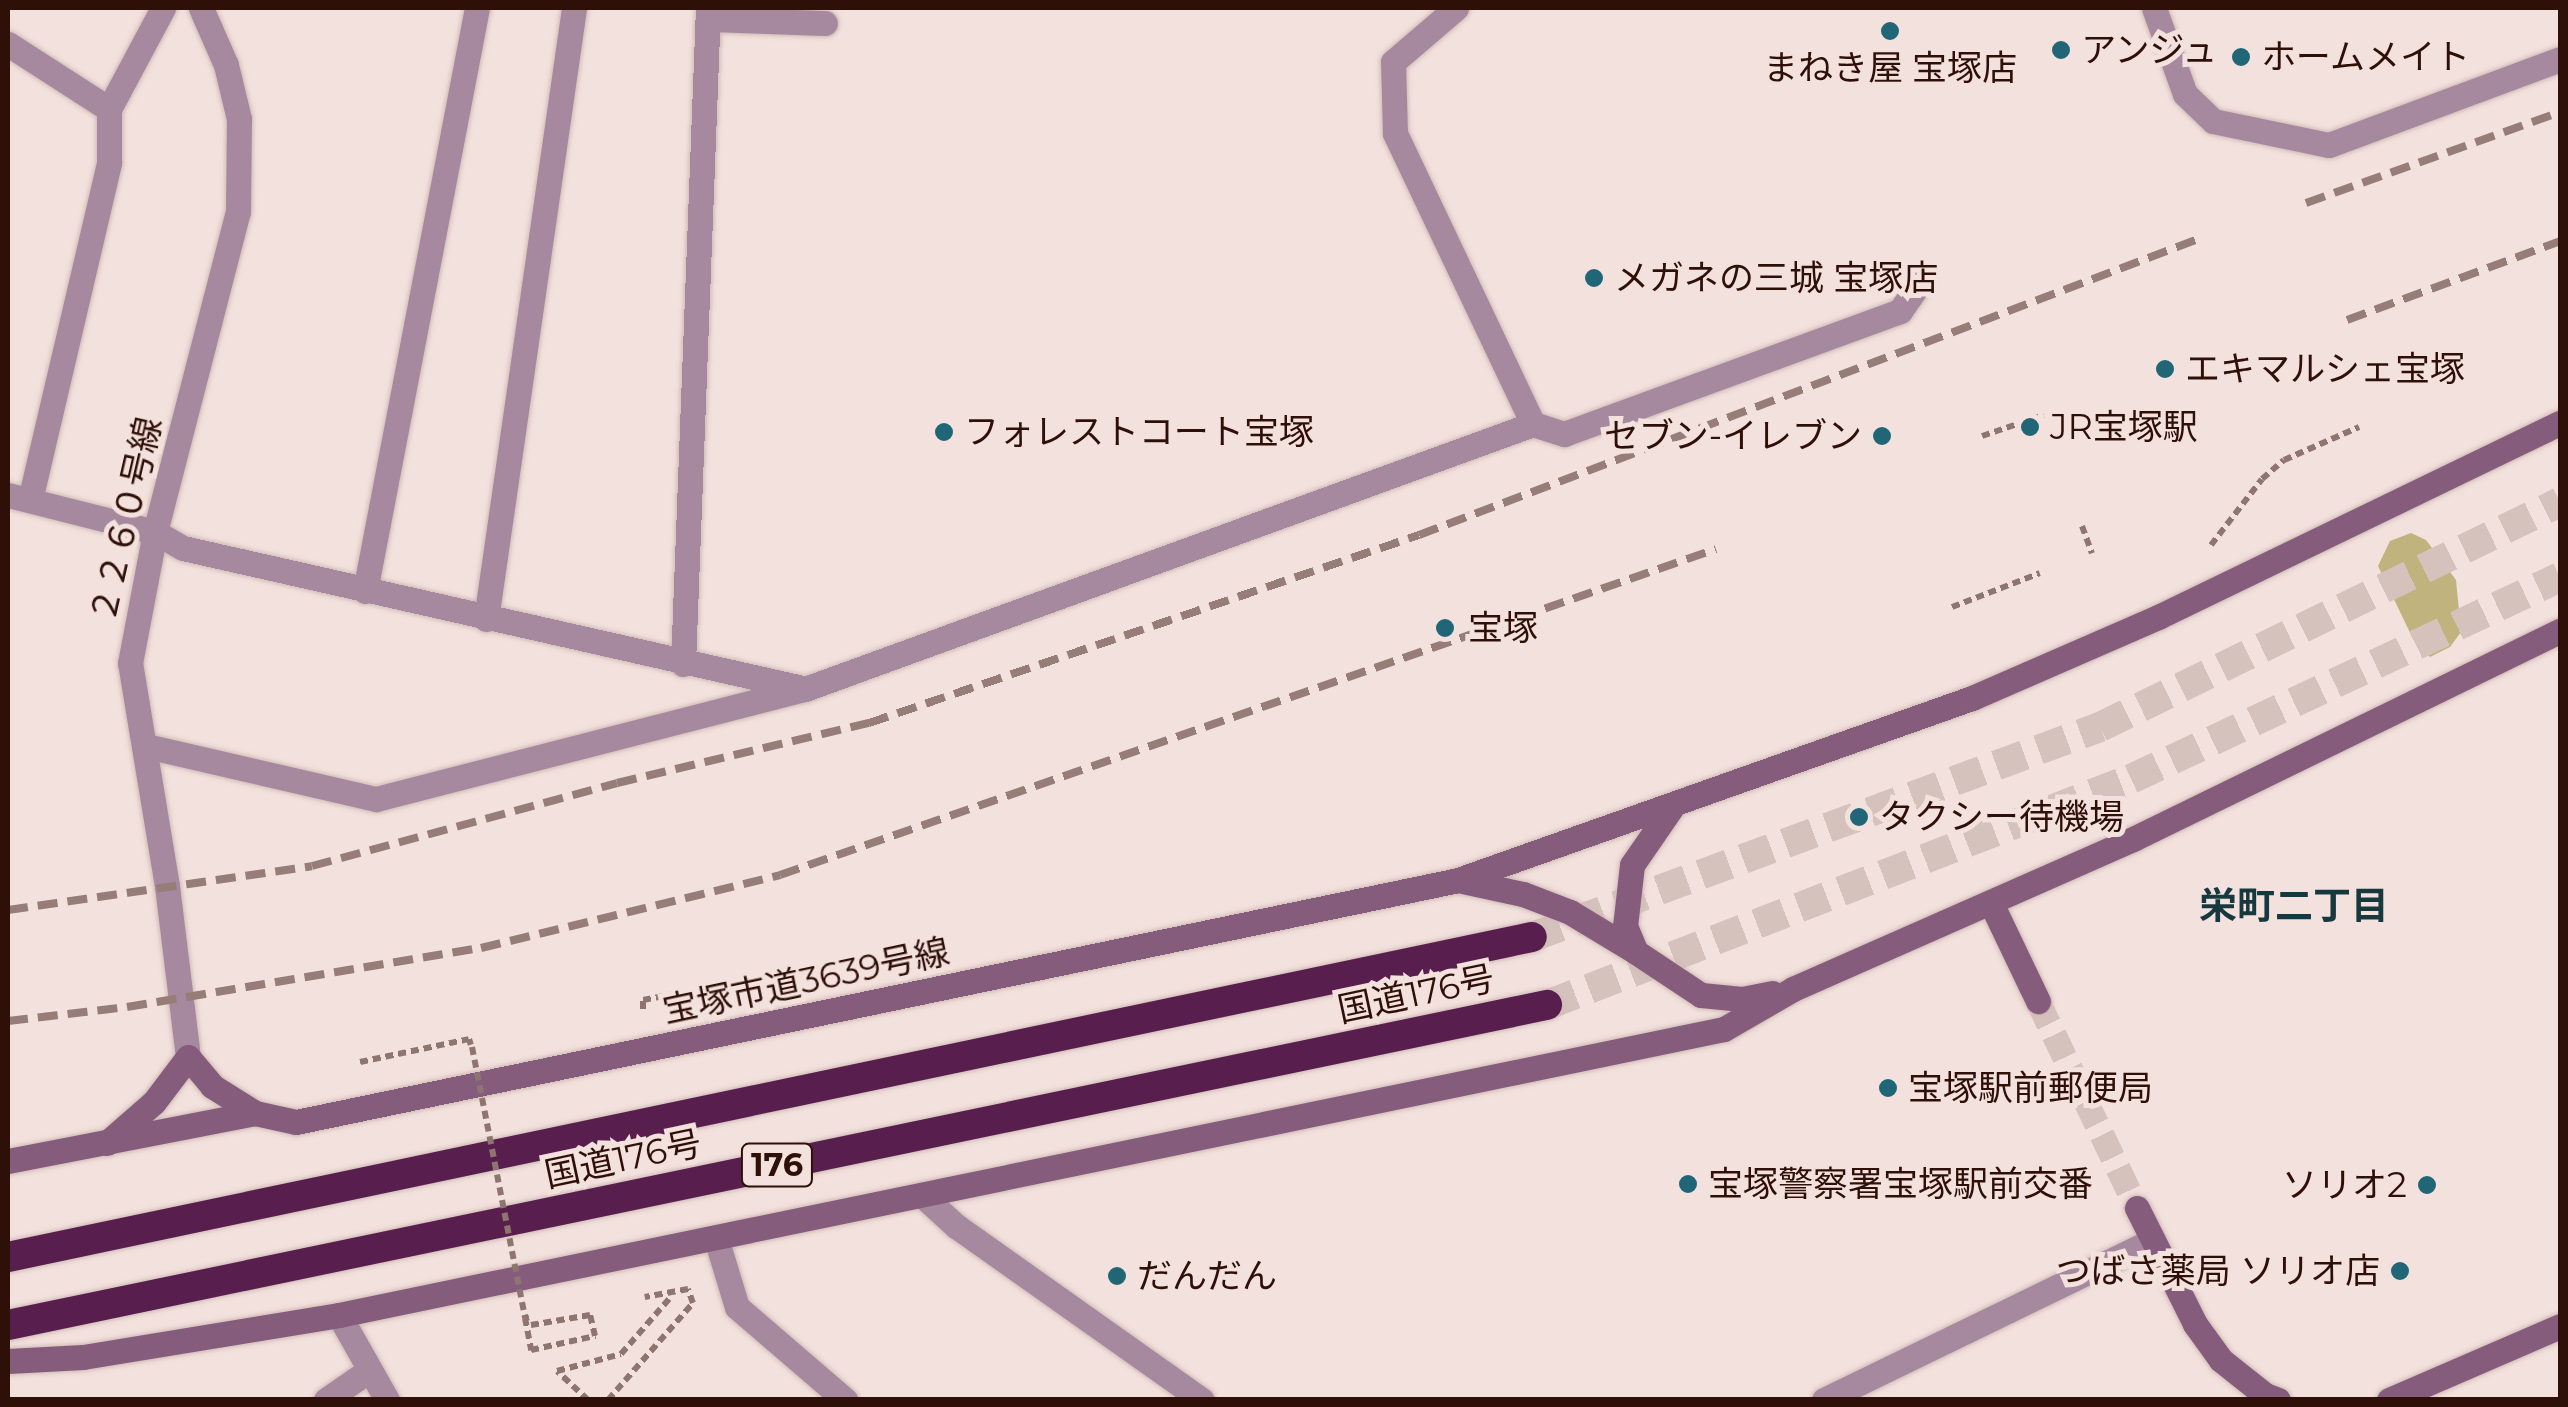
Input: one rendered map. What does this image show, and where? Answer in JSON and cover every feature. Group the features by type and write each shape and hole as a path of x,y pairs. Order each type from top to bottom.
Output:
{"highway":[{"name":"国道176号","path":"8,1257 1532,937"},
{"name":"国道176号","path":"8,1325 1547,1005"}],"street":[{"path":"163,8 109,109 108,162 19,497 155,532 183,548 486,620 805,689"},
{"name":"２２６０号線","path":"188,1056 146,746 130,663 155,532 238,212 239,118 226,65 201,8"},
{"path":"365,591 477,8"},
{"path":"486,620 574,8"},
{"path":"1456,8 1393,62 1395,133 1532,424"},
{"path":"2154,8 2185,94 2213,121 2329,145 2560,59"},
{"path":"682,664 708,14 826,23"},
{"path":"8,44 109,109"},
{"path":"146,746 376,799 805,689 1532,424 1564,434 1900,311 1921,281"},
{"name":"宝塚市道3639号線","path":"188,1056 212,1086 255,1113 296,1122 1458,880 1972,698 2158,617 2560,422"},
{"path":"8,1361 83,1356 339,1315 1724,1029 1793,989 2255,781 2560,631"},
{"path":"1636,952 1625,926 1632,865 1672,807"},
{"path":"1458,880 1523,894 1570,912 1701,996 1742,999 1793,989"},
{"path":"1991,903 2038,1001"},
{"path":"107,1142 154,1102 188,1056"},
{"path":"8,1161 255,1113"},
{"path":"923,1196 956,1226 1202,1400"},
{"path":"2137,1208 2194,1324 2220,1360 2265,1395 2278,1400"},
{"path":"716,1238 738,1307 844,1400"},
{"path":"1824,1400 2151,1241"},
{"path":"339,1315 387,1400"},
{"path":"2388,1400 2560,1326"},
{"path":"326,1400 368,1371"}],"path":[{"path":"1982,436 2044,415"},
{"path":"2204,554 2262,479 2284,460 2359,427"},
{"path":"2082,526 2092,553"},
{"path":"1952,607 2040,573"},
{"path":"360,1062 470,1043 531,1350 595,1336 590,1315 528,1321"},
{"path":"608,1400 693,1303 688,1290 634,1299"},
{"path":"588,1400 556,1371 621,1354 669,1299"},
{"path":"528,1321 598,1305"}],"shaded area":[{"path":"2411,533 2426,540 2456,580 2461,632 2450,647 2430,657 2413,639 2378,566 2390,541"}],"tunnel":[{"path":"1532,937 2100,727 2560,502"},
{"path":"1547,1005 2131,779 2560,577"},
{"path":"2038,1001 2137,1208"}],"railway":[{"path":"2306,203 2560,112"},
{"path":"8,910 312,866 617,783 869,723 1419,535 2201,238"},
{"path":"2347,320 2560,241"},
{"path":"8,1021 127,1007 481,948 780,875 1716,549"}],"place":[{"name":"まねき屋 宝塚店","path":"1890,31"},
{"name":"アンジュ","path":"2061,50"},
{"name":"ホームメイト","path":"2241,57"},
{"name":"メガネの三城 宝塚店","path":"1594,278"},
{"name":"エキマルシェ宝塚","path":"2165,369"},
{"name":"JR宝塚駅","path":"2030,427"},
{"name":"フォレストコート宝塚","path":"944,432"},
{"name":"セブン-イレブン","path":"1882,436"},
{"name":"宝塚","path":"1445,628"},
{"name":"タクシー待機場","path":"1859,817"},
{"name":"宝塚駅前郵便局","path":"1888,1088"},
{"name":"宝塚警察署宝塚駅前交番","path":"1688,1184"},
{"name":"ソリオ2","path":"2427,1185"},
{"name":"つばさ薬局 ソリオ店","path":"2400,1271"},
{"name":"だんだん","path":"1117,1276"}],"district":[{"name":"栄町二丁目","path":"2294,906"}]}
